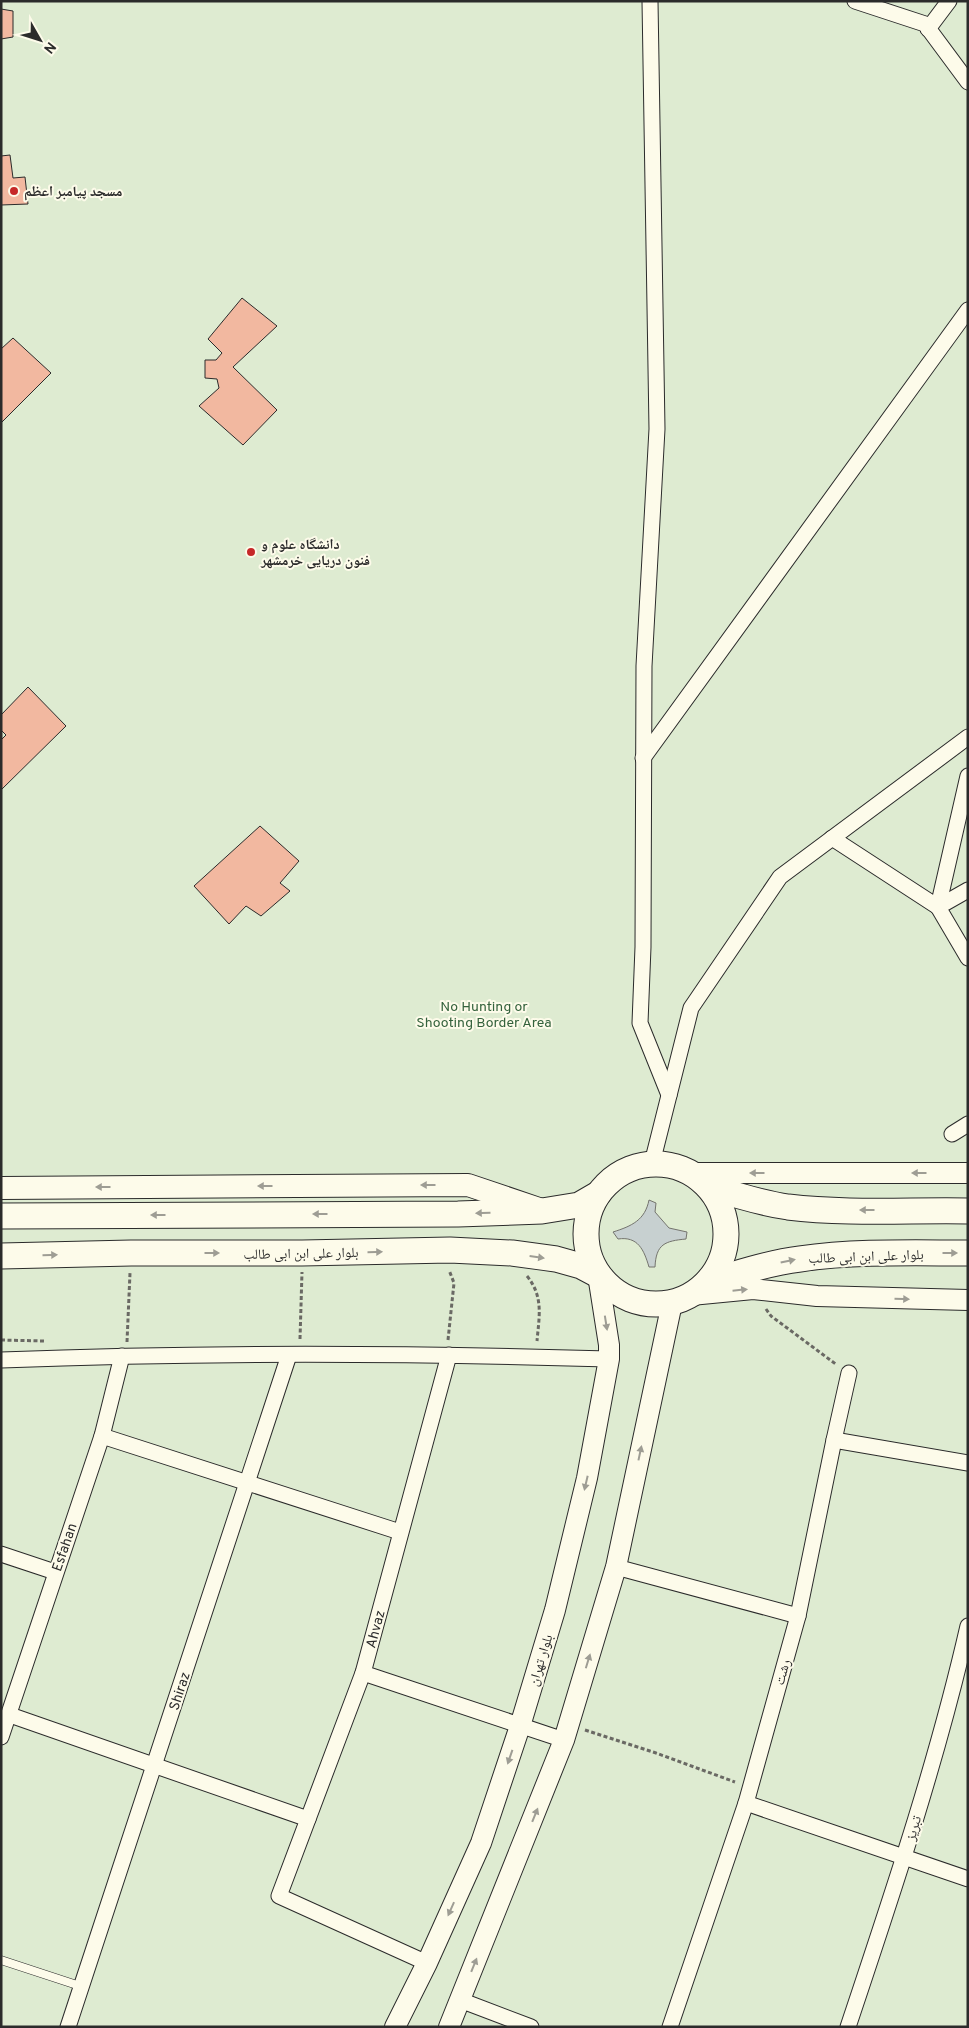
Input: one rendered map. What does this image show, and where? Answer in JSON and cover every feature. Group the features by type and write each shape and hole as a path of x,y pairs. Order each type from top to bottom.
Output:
{"main road":[{"path":"1,1216 458,1214 542,1211 579,1205 598,1194 613,1178 631,1168 652,1163 674,1165 742,1198 788,1206 856,1210 968,1211"},
{"path":"598,1194 589,1213 586,1234 589,1256 598,1275 612,1290 630,1300 651,1304 690,1294 720,1265 726,1246 727,1224 721,1204 702,1180"},
{"path":"1,1188 468,1185 542,1211"},
{"name":"بلوار علی ابن ابی طالب","path":"1,1256 440,1250 512,1253 556,1259 581,1266 598,1275"},
{"name":"بلوار علی ابن ابی طالب","path":"690,1294 746,1270 800,1259 859,1253 968,1253"}],"street":[{"path":"650,1 657,429 644,666 643,947 640,1023 669,1095"},
{"path":"855,1 925,24 968,82"},
{"path":"928,29 949,1"},
{"path":"643,758 968,310"},
{"path":"652,1163 691,1008 780,876 968,737"},
{"path":"938,907 968,776"},
{"path":"832,838 938,907 968,958"},
{"path":"938,907 968,890"},
{"path":"968,1124 952,1134 968,1134"},
{"path":"702,1180 968,1173"},
{"name":"بلوار تهران","path":"395,2027 427,1963 480,1843 520,1726 555,1610 587,1478 610,1359 610,1345 598,1275"},
{"path":"449,2027 566,1732 616,1567 690,1294 753,1289 817,1296 968,1300"},
{"path":"1,1360 124,1349 289,1355 448,1348 610,1359"},
{"name":"Ahvaz","path":"427,1963 279,1896 363,1673 448,1348"},
{"name":"Esfahan","path":"1,1737 10,1715 55,1572 102,1436 124,1349"},
{"name":"Shiraz","path":"68,2027 289,1355"},
{"name":"رشت","path":"670,2027 748,1795 798,1616 849,1373"},
{"path":"102,1436 400,1532"},
{"path":"834,1440 968,1464"},
{"path":"1,1554 55,1572"},
{"path":"616,1567 798,1616"},
{"name":"تبریز","path":"848,2027 904,1857 955,1683 968,1626"},
{"path":"363,1673 520,1726 566,1732"},
{"path":"10,1715 308,1819"},
{"path":"748,1795 904,1857 968,1880"},
{"path":"460,2000 531,2027"}],"lane":[{"path":"1,1960 80,1986"}],"path":[{"path":"440,1250 454,1283 448,1348"},
{"path":"124,1349 131,1253"},
{"path":"300,1339 302,1253"},
{"path":"753,1289 770,1316 849,1373"},
{"path":"566,1732 656,1753 748,1795"}],"green space":[{"name":"No Hunting or Shooting Border Area","path":"1,1 968,1 968,2027 1,2027"}],"shaded area":[{"path":"649,1200 656,1203 655,1212 669,1228 687,1232 686,1239 672,1241 663,1245 657,1253 655,1267 649,1267 645,1255 635,1242 618,1239 613,1232 632,1225 637,1221 644,1213"}],"building":[{"path":"1,9 13,11 13,37 1,39"},
{"name":"مسجد پیامبر اعظم","path":"10,155 13,178 25,177 28,204 1,205 1,156"},
{"path":"242,298 277,326 233,367 277,410 243,445 199,406 219,388 217,379 205,378 205,360 216,360 222,353 208,339"},
{"path":"13,338 51,373 1,423 1,349"},
{"path":"28,687 66,726 1,790 1,740 6,735 1,730 1,715"},
{"path":"260,826 299,861 280,883 290,891 261,916 246,906 229,924 194,886"}],"place":[{"name":"مسجد پیامبر اعظم","path":"14,191"},
{"name":"دانشگاه علوم و فنون دریایی خرمشهر","path":"251,552"}]}
